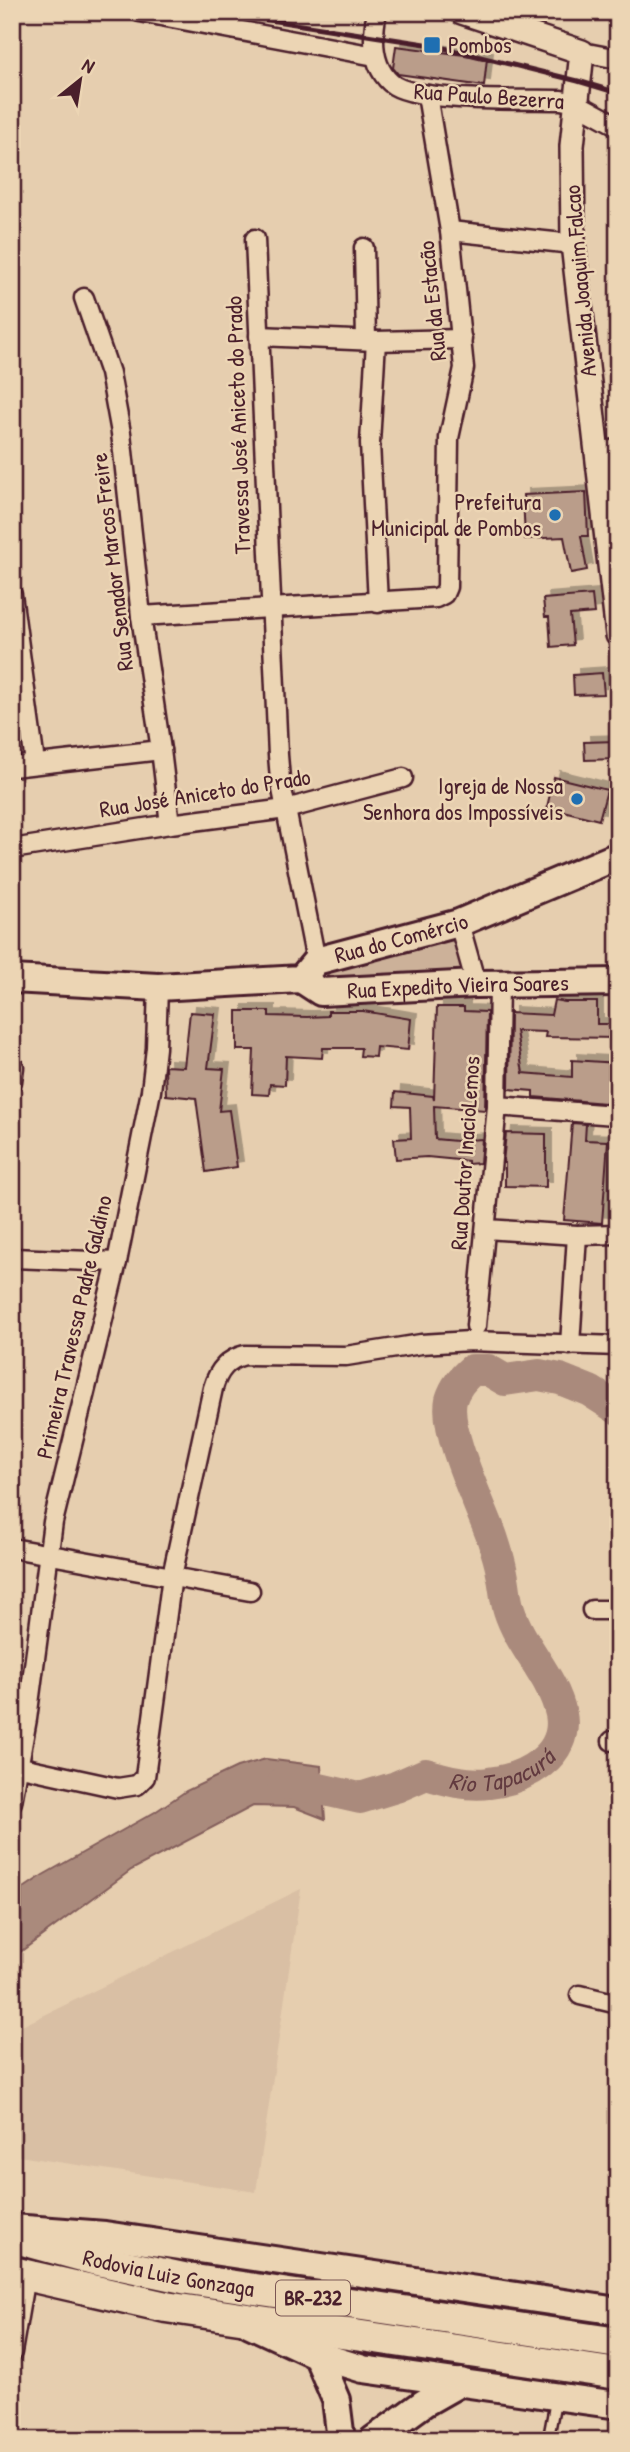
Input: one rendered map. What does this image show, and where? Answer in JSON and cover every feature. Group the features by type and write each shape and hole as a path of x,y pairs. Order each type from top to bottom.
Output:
{"highway":[{"name":"Rodovia Luiz Gonzaga","path":"12,2238 188,2280 618,2343"},
{"name":"Rodovia Luiz Gonzaga","path":"19,2275 166,2307 618,2374"}],"main road":[{"name":"Rua do Comércio","path":"12,979 158,987 309,970 459,922 618,856"},
{"name":"Rua Expedito Vieira Soares","path":"309,970 321,992 487,984 618,982"},
{"path":"12,2228 105,2235 618,2311"},
{"path":"239,2319 317,2356 363,2369 618,2405"},
{"path":"317,2356 336,2400 341,2440"},
{"path":"373,2440 424,2403 461,2382"}],"street":[{"path":"140,12 375,55 372,37 377,12"},
{"path":"462,12 582,52 618,59"},
{"name":"Avenida Joaquim Falcao","path":"582,52 572,146 573,244 607,450 618,635"},
{"name":"Rua Paulo Bezerra","path":"375,55 387,79 407,91 427,95 561,100 576,103 618,126"},
{"name":"Rua da Estacão","path":"379,603 436,598 444,594 447,587 449,439 464,368 450,231 427,95"},
{"path":"450,231 573,244"},
{"name":"Travessa José Aniceto do Prado","path":"255,240 278,755 309,970"},
{"path":"141,616 379,603 370,443 371,340 364,248"},
{"name":"Rua Senador Marcos Freire","path":"84,298 102,342 117,409 141,616 170,824"},
{"path":"259,336 371,340 462,339"},
{"path":"12,595 35,763"},
{"path":"12,767 161,750"},
{"name":"Rua José Aniceto do Prado","path":"12,849 286,809 403,778"},
{"name":"Rua Doutor InacioLemos","path":"459,922 487,984 497,1107 476,1326"},
{"name":"Primeira Travessa Padre Galdino","path":"12,1802 21,1682 48,1554 52,1522 117,1262 151,1091 156,1048 158,987"},
{"path":"497,1107 615,1115"},
{"path":"485,1229 577,1235 618,1234"},
{"path":"570,1345 577,1235"},
{"path":"12,1258 117,1262"},
{"path":"15,1766 118,1788 137,1785 147,1772 172,1576 213,1388 219,1372 230,1360 246,1355 346,1356 438,1342 618,1346"},
{"path":"12,1548 250,1591"},
{"path":"592,1610 618,1610"},
{"path":"580,1995 618,2004"},
{"path":"12,2352 19,2275"}],"lane":[{"path":"550,2439 556,2396"}],"shaded area":[{"path":"448,937 455,942 461,973 331,982 327,977 329,971"},
{"path":"266,1759 321,1766 325,1819 294,1807 253,1806 131,1870 12,1958 12,1896 186,1791 237,1767"},
{"path":"301,1889 256,2192 12,2155 12,2031"}],"building":[{"name":"Pombos","path":"396,46 487,58 484,86 398,74 393,68"},
{"name":"Prefeitura Municipal de Pombos","path":"586,492 588,536 581,536 587,570 571,573 564,537 525,539 523,495"},
{"path":"592,595 594,613 570,615 573,645 551,647 549,617 545,617 543,599"},
{"path":"602,673 604,694 574,695 573,675"},
{"path":"616,741 617,759 585,760 584,742"},
{"name":"Igreja de Nossa Senhora dos Impossíveis","path":"554,777 607,790 599,820 547,807"},
{"path":"554,1000 597,1002 597,1024 618,1024 618,1038 545,1037 546,1032 516,1031 523,1073 572,1077 572,1060 618,1063 618,1104 533,1097 533,1091 509,1089 510,1013 551,1015"},
{"path":"437,1007 464,1007 464,1011 487,1012 485,1110 434,1106 435,1139 467,1142 482,1139 480,1163 468,1164 468,1161 427,1157 396,1159 394,1139 411,1138 410,1107 394,1106 395,1092 433,1096 434,1100"},
{"path":"237,1011 269,1011 269,1016 307,1017 328,1016 328,1011 363,1011 411,1019 408,1050 376,1047 375,1057 360,1056 361,1048 323,1048 322,1058 286,1056 285,1085 270,1084 269,1095 252,1094 254,1050 237,1050"},
{"path":"190,1012 215,1014 208,1068 224,1069 219,1111 229,1110 237,1167 206,1172 196,1098 166,1095 165,1066 184,1067"},
{"path":"572,1123 586,1124 585,1140 608,1141 602,1223 564,1220"},
{"path":"506,1133 546,1134 546,1187 505,1186 503,1163"}],"waterway":[{"name":"Rio Tapacurá","path":"283,1783 360,1798 426,1774 465,1783 502,1781 529,1770 551,1753 562,1729 561,1714 551,1687 521,1637 509,1610 495,1546 453,1431 451,1400 459,1384 472,1370 488,1370 505,1380 539,1375 560,1379 590,1391 618,1409"}],"railway":[{"path":"217,12 432,45 618,93"}],"place":[{"name":"Pombos","path":"432,45"},
{"name":"Prefeitura Municipal de Pombos","path":"555,515"},
{"name":"Igreja de Nossa Senhora dos Impossíveis","path":"577,799"}]}
